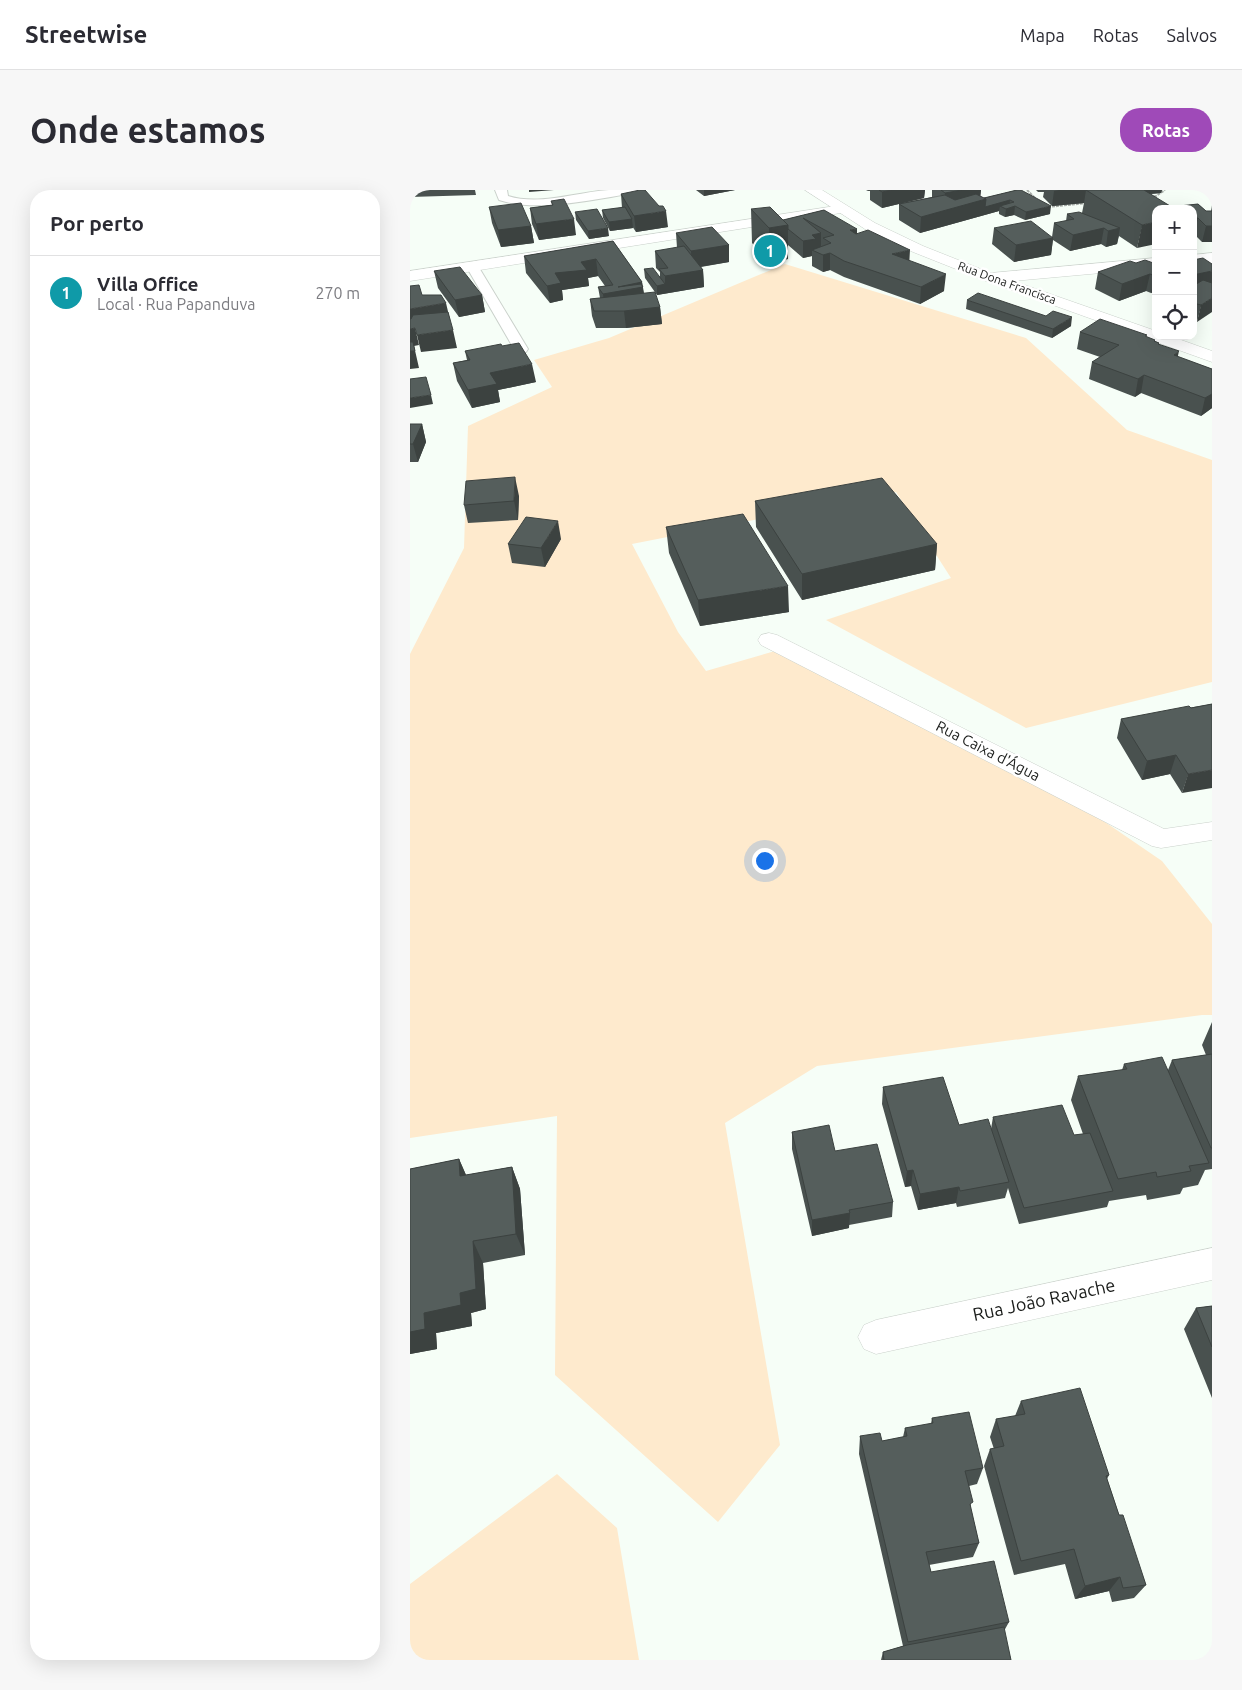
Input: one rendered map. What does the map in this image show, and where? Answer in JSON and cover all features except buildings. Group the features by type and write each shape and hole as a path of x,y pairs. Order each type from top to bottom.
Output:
{"street":[{"name":"Rua Dona Francisca","path":"812,190 892,237 991,278 1212,357"},
{"path":"410,276 842,209"},
{"path":"1197,260 1212,258"},
{"path":"991,278 1152,263"},
{"name":"Rua Caixa d'Água","path":"769,640 1161,839 1212,831"},
{"name":"Rua João Ravache","path":"876,1337 1212,1264"}],"lane":[{"path":"501,190 503,198 515,202 535,203 635,190"},
{"path":"472,266 521,349"}],"path":[{"path":"1027,190 1037,200"},
{"path":"1146,197 1156,196 1165,190"},
{"path":"1042,205 1049,207 1092,203"}],"shaded area":[{"path":"785,264 1026,338 1127,430 1212,460 1212,682 1026,728 826,620 951,578 896,492 632,544 678,632 706,671 775,651 1083,807 1162,861 1212,924 1212,1015 817,1066 725,1123 780,1445 718,1522 555,1375 557,1116 410,1138 410,654 464,548 468,426 552,387 534,360 609,338"},
{"path":"557,1474 617,1528 639,1660 410,1660 410,1584"}],"place":[{"name":"Villa Office","path":"770,251"}]}
